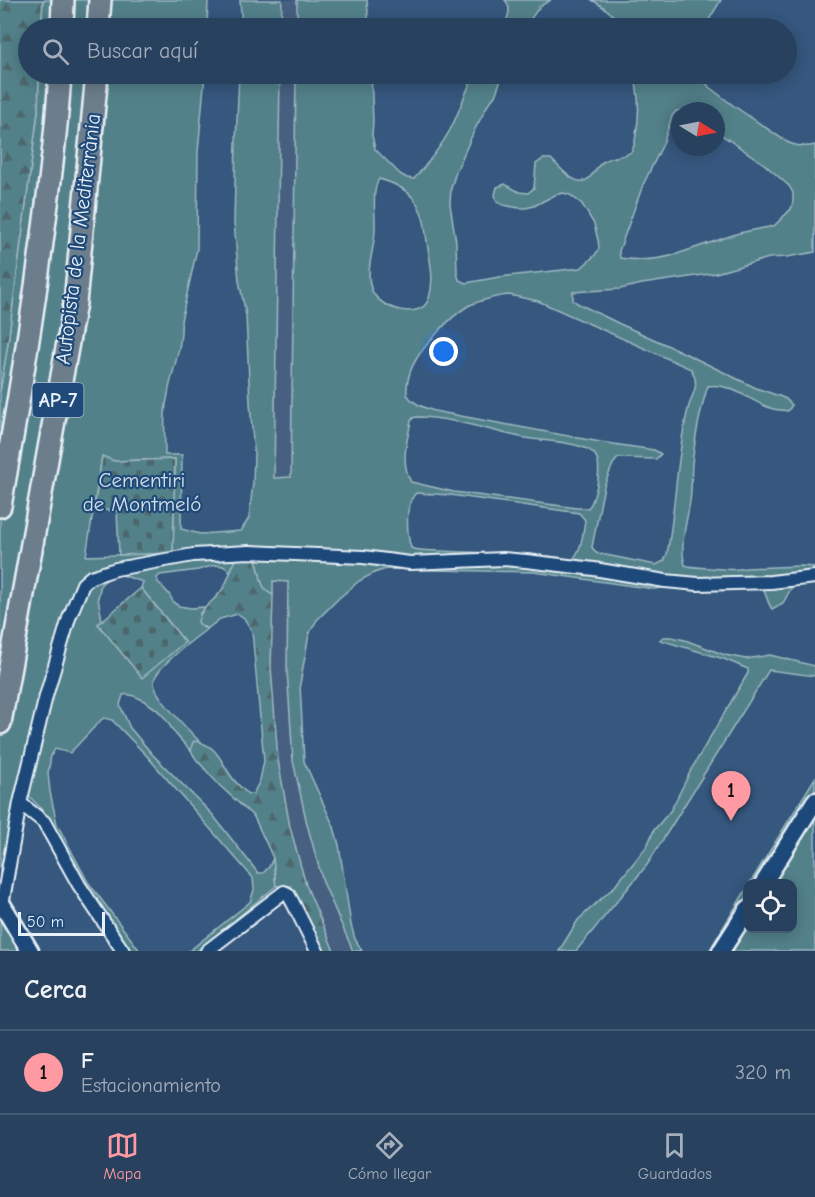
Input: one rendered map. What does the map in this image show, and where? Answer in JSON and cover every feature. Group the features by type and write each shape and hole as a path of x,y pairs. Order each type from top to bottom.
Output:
{"highway":[{"path":"62,18 63,0"},
{"path":"99,18 100,0"},
{"name":"Autopista de la Mediterrània","path":"0,506 45,226 59,84"},
{"name":"Autopista de la Mediterrània","path":"0,723 75,303 96,84"}],"street":[{"path":"30,951 1,903 20,803 46,696 69,618 83,584 91,577 116,569 193,555 249,552 363,556 410,562 503,559 698,584 771,582 815,577"},
{"path":"766,879 815,801"},
{"path":"20,803 44,822 79,885 123,951"},
{"path":"207,951 284,892 288,894 317,951"},
{"path":"721,951 743,915"}],"shaded area":[{"path":"282,0 297,0 297,18 281,18"},
{"path":"280,84 296,84 291,478 274,478"},
{"path":"273,581 289,582 287,669 293,761 323,882 353,951 334,951 306,885 290,827 278,760 271,667"}],"green space":[{"path":"0,0 43,0 42,18 18,18 18,84 39,84 38,111 0,392"},
{"path":"43,0 208,0 207,18 42,18"},
{"path":"240,0 282,0 281,18 241,18"},
{"path":"297,0 367,0 368,18 297,18"},
{"path":"505,0 551,0 540,6 531,18 508,18"},
{"path":"592,0 721,0 710,18 615,18"},
{"path":"39,84 204,84 198,152 197,249 181,321 179,349 166,402 165,424 165,455 182,455 181,529 200,534 241,531 249,518 253,483 254,454 246,315 239,281 234,222 239,84 280,84 274,478 291,477 296,84 371,84 372,135 375,149 400,174 414,179 450,130 470,84 499,84 495,96 474,131 451,188 450,204 456,242 457,272 459,280 466,283 581,268 595,255 599,248 594,224 582,204 570,195 563,193 555,195 534,206 519,208 497,202 495,195 497,187 505,184 519,192 528,193 534,188 536,164 543,159 551,159 568,176 584,181 604,161 631,152 635,143 638,112 636,84 707,84 734,106 787,142 801,146 815,145 815,252 769,258 716,273 620,289 573,292 573,300 756,388 786,399 792,405 788,411 773,409 725,387 708,386 693,454 691,496 683,541 683,557 685,565 694,567 737,569 815,567 815,582 793,585 783,603 772,609 762,588 669,587 654,589 534,572 386,569 359,581 317,620 309,634 300,684 304,761 334,827 339,845 351,925 362,951 353,951 323,882 293,761 287,669 288,582 273,581 273,595 268,593 261,582 257,562 251,556 234,561 230,573 223,566 215,565 198,570 160,575 157,578 174,603 179,606 206,607 200,613 202,627 207,629 168,662 156,676 154,682 165,704 200,742 193,742 191,751 176,735 161,713 139,698 123,695 120,705 130,728 153,755 212,814 258,873 263,873 269,867 273,858 276,886 197,951 189,951 250,902 254,890 253,878 146,755 112,720 104,718 70,753 55,749 51,756 48,773 50,792 57,824 88,882 140,951 131,951 82,885 44,812 28,795 10,902 37,951 0,951 0,392 38,111","holes":["671,102 725,102 725,137 764,164 789,186 793,193 791,209 774,226 739,233 660,258 647,260 620,258 619,251 643,185 663,144 671,119","379,179 390,182 407,192 422,213 432,282 429,298 418,310 409,311 390,307 382,302 371,288 369,273 375,236 374,204","509,295 538,301 691,369 694,375 696,385 684,427 667,554 664,561 656,565 596,553 592,547 604,486 613,464 618,458 656,459 661,454 654,450 434,411 416,403 407,395 409,376 416,360 427,344 456,314 468,306 499,296","416,417 444,419 525,438 586,448 595,455 599,472 591,504 588,508 577,508 454,492 411,482 406,467 406,444 411,421","102,457 114,461 175,459 173,553 86,556","416,493 450,495 579,513 585,520 580,547 572,560 524,554 411,548 408,535 408,512","116,573 143,582 141,588 185,642 98,624 102,620 98,598 101,584"]},
{"name":"Cementiri de Montmeló","path":"102,456 114,461 175,459 173,553 119,555 117,511 94,509"},
{"path":"240,555 255,558 265,589 273,595 271,667 278,760 290,827 306,885 334,951 324,951 291,886 276,886 273,858 254,817 219,785 191,751 193,742 196,741 208,746 216,753 238,784 248,794 253,794 260,780 264,761 252,631 244,618 238,614 220,619 207,629 198,621 205,608 222,590"},
{"path":"141,588 185,642 142,678 98,624"},
{"path":"663,637 685,640 725,655 746,659 770,655 815,666 815,676 769,670 647,865 576,951 559,951 578,920 615,886 647,846 654,830 671,810 692,768 748,673 748,669 724,659 660,640"},
{"path":"815,778 815,951 709,951 743,895 743,933 797,933 797,879 752,879"}],"place":[{"name":"F","path":"731,821"}]}
